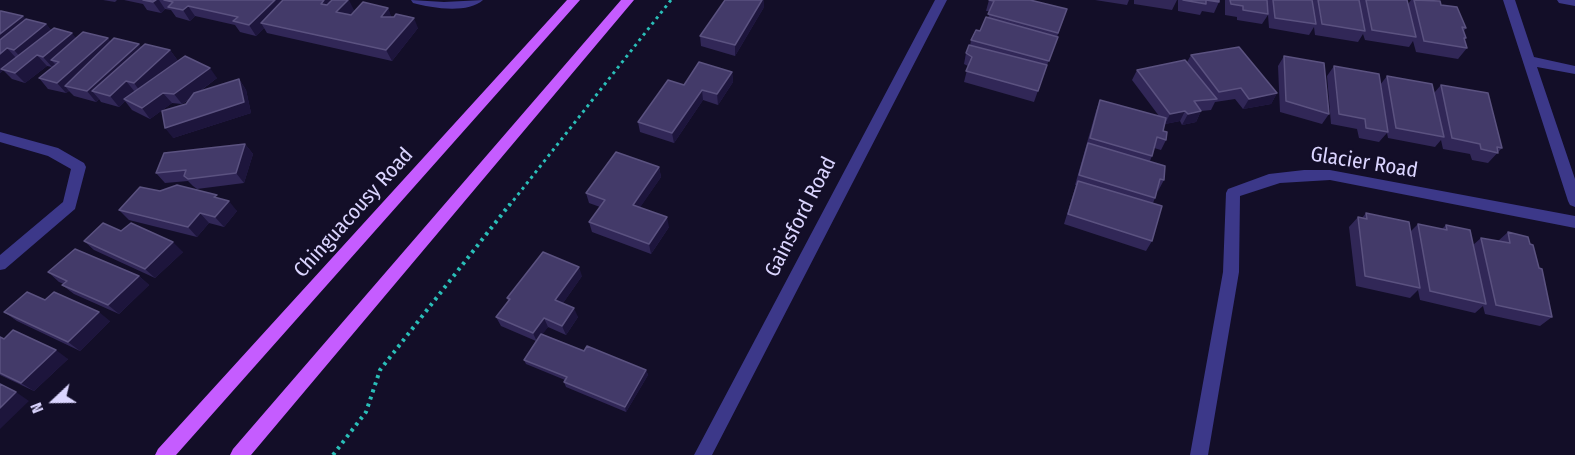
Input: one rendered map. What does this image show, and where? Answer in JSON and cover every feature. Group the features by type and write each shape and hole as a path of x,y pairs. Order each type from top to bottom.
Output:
{"main road":[{"name":"Chinguacousy Road","path":"164,455 574,0"},
{"path":"239,455 628,0"}],"street":[{"path":"417,0 444,6 477,0"},
{"name":"Gainsford Road","path":"703,455 941,0"},
{"path":"1509,0 1575,201"},
{"path":"1563,0 1575,2"},
{"path":"1530,61 1575,70"},
{"path":"0,136 53,152 79,167 70,205 0,264"},
{"name":"Glacier Road","path":"1199,455 1231,272 1233,193 1261,180 1294,174 1330,175 1575,222"}],"path":[{"path":"333,455 366,412 380,370 671,0"}],"building":[{"path":"164,0 275,0 249,25 233,21 238,17 188,6 183,10 168,7 173,2"},
{"path":"283,0 324,0 321,4 327,5 332,0 348,0 336,12 351,15 363,2 388,8 381,17 394,17 396,14 414,18 386,50 261,23"},
{"path":"725,0 762,0 735,45 700,36"},
{"path":"989,0 1030,0 1067,9 1058,33 988,14 994,1"},
{"path":"1183,0 1206,0 1206,4"},
{"path":"1230,0 1267,0 1268,14 1243,10 1243,6 1231,4"},
{"path":"1273,0 1312,0 1316,24 1275,18"},
{"path":"1318,0 1359,0 1365,31 1322,24"},
{"path":"1366,0 1407,0 1416,37 1372,30"},
{"path":"1414,0 1440,1 1441,5 1457,7 1466,28 1462,27 1467,48 1424,41"},
{"path":"1,11 23,16 0,34"},
{"path":"986,17 1058,37 1049,61 971,40 976,30 980,31"},
{"path":"26,19 46,24 14,50 7,48 0,54 0,40"},
{"path":"54,28 72,33 43,57 37,55 15,73 1,69"},
{"path":"83,32 108,38 57,83 39,78 59,62 51,60"},
{"path":"114,38 139,44 87,91 65,86"},
{"path":"145,44 170,50 134,83 126,81 110,96 92,91"},
{"path":"969,45 1047,65 1038,91 966,71 972,57 966,53"},
{"path":"1239,47 1277,93 1249,99 1241,88 1219,92 1191,55"},
{"path":"185,56 210,68 174,94 163,93 142,108 124,99"},
{"path":"1284,56 1324,63 1329,114 1286,101"},
{"path":"1185,60 1217,99 1194,101 1201,111 1170,114 1137,70"},
{"path":"699,62 732,72 717,94 702,90 672,133 638,122 668,80 684,85"},
{"path":"1334,66 1379,74 1388,132 1366,128 1365,119 1339,114"},
{"path":"1387,76 1432,84 1444,137 1396,128"},
{"path":"239,79 244,102 165,128 162,111 186,104 194,93"},
{"path":"1441,85 1488,93 1502,148 1497,147 1498,153 1481,149 1480,144 1452,138"},
{"path":"1100,100 1166,118 1163,131 1167,132 1166,140 1157,137 1152,156 1090,138"},
{"path":"1088,143 1165,166 1164,180 1160,179 1155,198 1079,175"},
{"path":"245,144 236,173 188,179 184,176 186,170 156,173 164,153"},
{"path":"616,152 659,167 633,205 667,217 649,244 589,222 605,200 586,193"},
{"path":"1078,181 1162,206 1152,241 1068,214"},
{"path":"177,185 217,195 214,197 229,201 215,217 200,213 188,227 119,210 140,187 160,191"},
{"path":"1366,213 1409,222 1420,288 1365,276 1358,217 1367,219"},
{"path":"103,223 121,231 131,223 173,242 145,269 84,241"},
{"path":"1418,224 1447,230 1446,225 1470,230 1486,304 1430,291"},
{"path":"1508,232 1528,237 1530,244 1533,245 1539,268 1542,269 1552,317 1496,305 1481,238 1510,243"},
{"path":"75,249 139,276 108,305 62,285 67,281 48,272"},
{"path":"543,252 579,267 555,300 574,308 562,326 544,318 533,333 496,317 510,299 507,298"},
{"path":"27,292 45,300 54,292 99,312 68,342 4,312"},
{"path":"13,330 56,350 21,383 0,373 0,337 4,339"},
{"path":"541,334 584,351 587,346 646,370 625,407 564,382 567,377 524,360"},
{"path":"0,384 16,392 0,408"}]}
